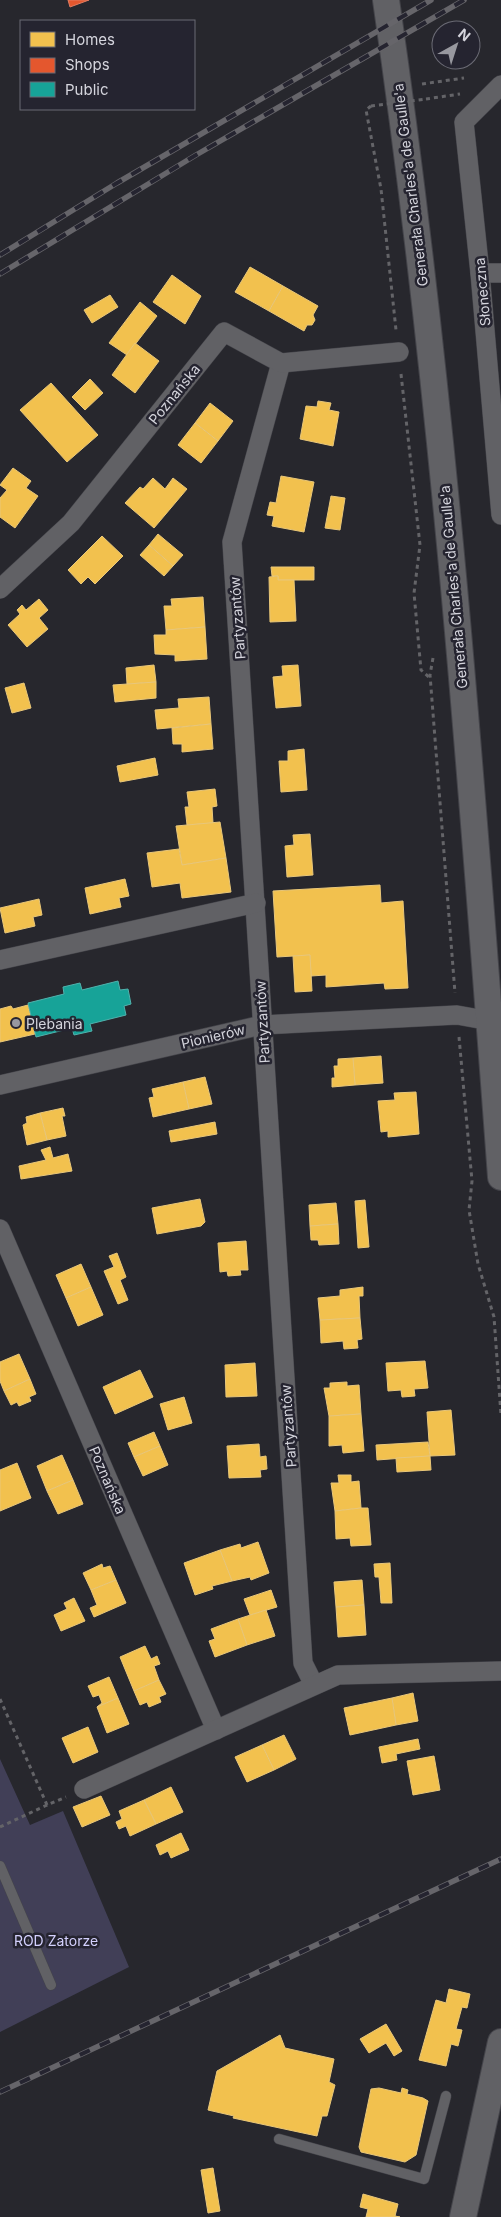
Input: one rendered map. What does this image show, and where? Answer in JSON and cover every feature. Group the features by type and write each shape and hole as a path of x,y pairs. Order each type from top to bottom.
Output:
{"main road":[{"name":"Generała Charles'a de Gaulle'a","path":"386,0 407,146 454,583 495,1022 501,1177"},
{"path":"463,2217 501,2042"}],"street":[{"name":"Słoneczna","path":"501,85 464,122 480,273 501,515"},
{"path":"480,273 501,273"},
{"name":"Poznańska","path":"0,589 71,523 224,332 281,363"},
{"path":"281,363 399,352"},
{"name":"Partyzantów","path":"281,363 232,542 303,1663 314,1685"},
{"path":"0,960 256,903"},
{"name":"Pionierów","path":"0,1085 262,1025 457,1015 495,1022"},
{"name":"Poznańska","path":"0,1229 216,1730"},
{"path":"84,1789 338,1675 501,1671"}],"lane":[{"path":"0,1866 51,1986"},
{"path":"279,2139 424,2179 446,2096"}],"path":[{"path":"417,84 464,78"},
{"path":"431,680 421,670 414,593 420,545 381,189 366,110 371,106 458,95 466,90"},
{"path":"0,1699 47,1805"},
{"path":"0,1828 84,1789"}],"green space":[{"name":"ROD Zatorze","path":"0,1759 30,1825 63,1811 129,1967 0,2032"}],"building: Homes":[{"path":"250,267 283,286 269,311 235,292"},
{"path":"172,275 201,296 185,324 153,302"},
{"path":"283,286 318,306 313,315 315,320 312,325 307,325 304,331 269,311"},
{"path":"110,295 118,307 92,323 84,310"},
{"path":"140,302 157,316 127,355 109,343"},
{"path":"135,343 159,361 135,393 112,375"},
{"path":"90,379 103,393 85,410 72,397"},
{"path":"51,383 98,435 67,462 20,410"},
{"path":"318,401 331,403 329,410 339,412 333,446 300,439 306,406 317,407"},
{"path":"210,403 233,421 218,441 195,423"},
{"path":"195,423 218,441 201,463 178,445"},
{"path":"13,468 31,481 26,488 38,496 15,528 0,517 0,498 7,490 0,485"},
{"path":"281,476 314,482 304,532 272,526 274,516 267,515 270,502 276,503"},
{"path":"153,478 165,489 173,478 187,489 154,528 125,503 140,487 143,489"},
{"path":"331,496 345,498 340,530 325,528"},
{"path":"158,534 183,555 173,566 149,545"},
{"path":"102,536 123,556 95,584 88,577 81,584 68,570"},
{"path":"149,545 173,566 164,576 140,555"},
{"path":"271,567 314,567 314,580 278,580 278,576 272,576"},
{"path":"278,576 278,580 294,580 296,621 270,622 269,577"},
{"path":"203,597 205,627 166,630 164,606 172,606 171,599"},
{"path":"39,599 48,610 39,618 48,629 27,647 8,625 20,614 17,610 22,605 26,610"},
{"path":"205,627 207,659 175,661 175,655 155,654 154,635 166,635 166,630"},
{"path":"154,665 156,682 127,684 126,668"},
{"path":"298,665 301,706 276,708 273,677 283,676 282,666"},
{"path":"156,682 156,698 115,702 113,685"},
{"path":"24,683 31,708 12,713 5,688"},
{"path":"209,697 211,724 157,729 155,710 179,708 178,699"},
{"path":"211,724 213,749 182,752 182,744 173,744 172,728"},
{"path":"304,749 307,790 281,792 279,761 288,761 288,751"},
{"path":"155,758 158,775 120,782 117,766"},
{"path":"215,789 217,806 212,807 213,823 187,825 185,807 189,807 187,792"},
{"path":"220,822 226,858 182,865 176,826"},
{"path":"310,834 313,875 287,877 285,846 294,845 293,835"},
{"path":"179,849 182,865 226,858 231,892 182,898 180,883 152,887 147,853"},
{"path":"125,879 129,896 119,898 121,907 90,914 85,888"},
{"path":"380,885 381,903 403,901 408,988 385,989 384,983 326,987 326,975 311,976 310,955 277,957 273,891"},
{"path":"39,899 42,915 33,917 35,926 5,933 0,908"},
{"path":"310,955 312,991 295,992 293,956"},
{"name":"Plebania","path":"28,1005 35,1034 0,1042 0,1009 11,1006 13,1009"},
{"path":"381,1056 383,1083 355,1085 353,1058"},
{"path":"353,1058 355,1085 332,1087 332,1078 335,1078 334,1066 338,1066 338,1059"},
{"path":"205,1077 212,1104 189,1109 183,1082"},
{"path":"183,1082 189,1109 153,1117 149,1098 154,1097 152,1089"},
{"path":"416,1092 419,1134 388,1137 388,1131 381,1132 378,1101 395,1100 394,1093"},
{"path":"63,1108 65,1116 62,1116 66,1136 47,1140 40,1113"},
{"path":"40,1113 47,1140 27,1145 23,1125 27,1123 26,1117"},
{"path":"215,1122 217,1134 171,1142 169,1131"},
{"path":"50,1147 53,1158 68,1154 72,1171 21,1179 19,1166 46,1160 41,1150"},
{"path":"200,1199 205,1222 201,1226 157,1234 152,1208"},
{"path":"365,1200 369,1247 358,1248 355,1201"},
{"path":"336,1203 338,1224 310,1226 309,1205"},
{"path":"338,1224 339,1244 319,1245 318,1240 311,1240 310,1226"},
{"path":"246,1241 248,1270 240,1270 241,1275 228,1276 227,1271 220,1272 218,1243"},
{"path":"117,1253 126,1277 120,1280 128,1300 118,1304 104,1271 114,1267 109,1256"},
{"path":"81,1264 91,1287 66,1298 56,1275"},
{"path":"91,1287 103,1315 78,1326 66,1298"},
{"path":"363,1287 363,1296 359,1296 360,1318 320,1320 318,1298 340,1296 340,1290"},
{"path":"360,1318 362,1339 357,1340 358,1348 344,1349 343,1341 321,1343 320,1320"},
{"path":"19,1354 30,1379 4,1391 0,1381 0,1362"},
{"path":"425,1361 428,1388 414,1389 415,1396 402,1397 401,1390 388,1391 386,1363"},
{"path":"255,1363 257,1396 226,1397 225,1365"},
{"path":"140,1370 153,1397 115,1414 103,1387"},
{"path":"30,1379 36,1394 29,1397 31,1401 19,1406 17,1402 11,1405 4,1391"},
{"path":"347,1382 347,1386 359,1385 361,1414 329,1416 324,1388 330,1388 330,1383"},
{"path":"184,1397 192,1423 168,1430 160,1404"},
{"path":"451,1410 455,1455 430,1456 427,1412"},
{"path":"361,1414 364,1451 343,1453 342,1445 329,1446 329,1416"},
{"path":"154,1432 160,1446 134,1457 128,1443"},
{"path":"428,1442 430,1456 377,1460 376,1445"},
{"path":"259,1444 260,1457 266,1456 267,1469 260,1470 261,1477 229,1478 227,1446"},
{"path":"160,1446 168,1465 143,1476 134,1457"},
{"path":"62,1455 73,1480 47,1491 37,1466"},
{"path":"430,1456 431,1470 397,1472 396,1458"},
{"path":"17,1463 31,1498 0,1511 0,1470"},
{"path":"338,1475 351,1475 351,1482 359,1481 361,1508 335,1511 331,1483 339,1483"},
{"path":"73,1480 83,1504 58,1514 47,1491"},
{"path":"368,1508 371,1545 351,1546 350,1538 336,1539 335,1511"},
{"path":"258,1542 269,1573 251,1580 250,1577 232,1581 220,1550 240,1544 241,1548"},
{"path":"220,1550 232,1581 212,1586 213,1589 195,1595 184,1563"},
{"path":"390,1563 392,1603 381,1603 379,1577 375,1577 374,1564"},
{"path":"102,1564 103,1568 110,1566 116,1580 91,1590 83,1573"},
{"path":"116,1580 126,1603 94,1617 90,1608 97,1605 91,1590"},
{"path":"362,1580 364,1605 336,1607 334,1582"},
{"path":"271,1590 277,1607 250,1615 244,1599"},
{"path":"74,1598 85,1621 61,1631 54,1615 67,1609 64,1603"},
{"path":"364,1605 366,1635 338,1637 336,1607"},
{"path":"266,1610 275,1636 247,1645 238,1619"},
{"path":"238,1619 247,1645 215,1657 209,1641 215,1639 211,1629"},
{"path":"145,1646 151,1659 157,1656 160,1664 154,1666 159,1680 134,1691 120,1657"},
{"path":"109,1677 118,1698 97,1707 102,1703 99,1695 93,1697 88,1686"},
{"path":"159,1680 166,1694 159,1697 161,1702 149,1707 147,1702 140,1705 134,1691"},
{"path":"413,1693 418,1721 396,1725 392,1698"},
{"path":"118,1698 129,1724 107,1733 97,1707"},
{"path":"392,1698 396,1725 350,1735 344,1708"},
{"path":"88,1727 98,1752 73,1763 62,1738"},
{"path":"284,1735 296,1759 274,1770 262,1745"},
{"path":"418,1739 420,1749 396,1754 397,1760 382,1763 379,1747"},
{"path":"262,1745 274,1770 247,1782 235,1757"},
{"path":"434,1756 440,1790 413,1795 407,1761"},
{"path":"171,1787 183,1812 156,1824 144,1800"},
{"path":"101,1796 110,1815 82,1827 73,1807"},
{"path":"144,1800 156,1824 130,1836 126,1826 119,1829 116,1822 122,1819 119,1811"},
{"path":"181,1833 189,1850 171,1858 168,1851 160,1855 156,1845"},
{"path":"449,1989 470,1994 467,2008 462,2007 456,2029 462,2030 458,2046 451,2044 446,2066 419,2060 436,2000 446,2003"},
{"path":"386,2024 402,2051 394,2056 386,2043 369,2053 360,2039"},
{"path":"280,2035 285,2048 334,2059 329,2082 335,2085 327,2116 322,2116 317,2136 233,2118 234,2116 208,2110 217,2071"},
{"path":"379,2088 401,2093 402,2088 408,2090 407,2094 428,2101 416,2155 405,2162 361,2152 359,2147 371,2089"},
{"path":"213,2168 220,2211 208,2213 201,2170"},
{"path":"363,2194 398,2204 395,2216 400,2217 366,2217 368,2209 360,2207"}],"building: Shops":[{"path":"68,0 89,0 70,7"}],"building: Public":[{"path":"118,981 120,990 128,989 131,1004 124,1006 126,1015 90,1024 92,1031 74,1035 72,1028 36,1037 28,1003 64,994 63,987 80,983 82,990"}],"railway":[{"path":"0,255 117,183 431,0"},
{"path":"0,274 196,155 464,0"},
{"path":"0,2092 501,1859"}],"place":[{"name":"Plebania","path":"16,1023"}]}
